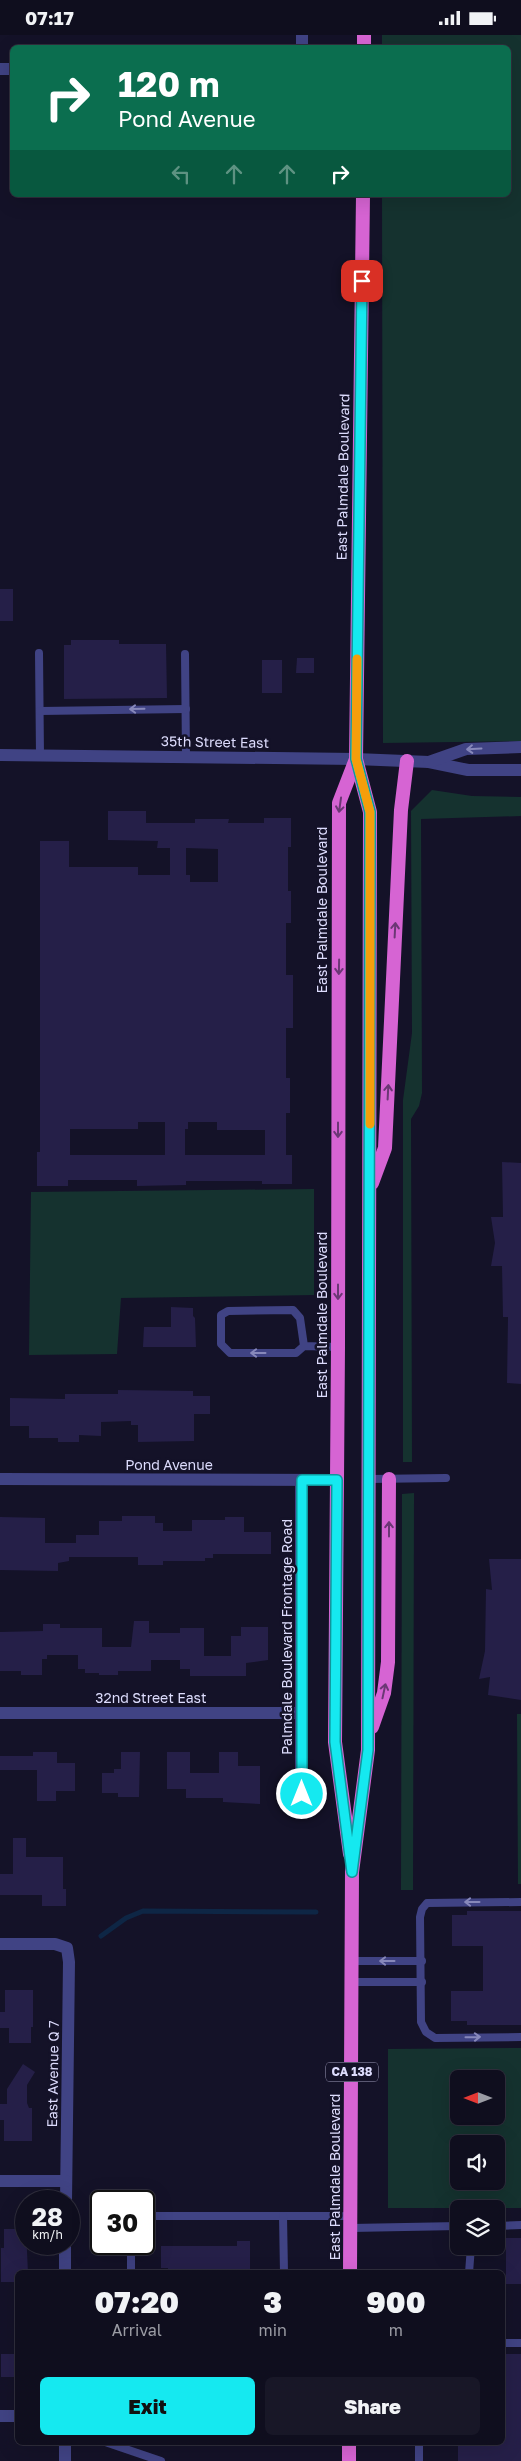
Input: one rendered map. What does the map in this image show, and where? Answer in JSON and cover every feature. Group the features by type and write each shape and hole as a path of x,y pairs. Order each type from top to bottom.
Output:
{"highway":[{"name":"East Palmdale Boulevard","path":"350,2270 352,1872 368,1737 370,812 356,759 363,197"},
{"name":"East Palmdale Boulevard","path":"352,1872 335,1742 339,803 356,759"},
{"path":"370,1190 386,1148 400,810 407,761"},
{"path":"368,1737 384,1693 388,1662 389,1479"},
{"path":"349,2445 349,2461"}],"street":[{"name":"35th Street East","path":"429,762 466,749 521,747"},
{"name":"35th Street East","path":"0,755 356,759 429,762 468,770 521,770"},
{"name":"Pond Avenue","path":"0,1479 337,1480"},
{"name":"Palmdale Boulevard Frontage Road","path":"302,1480 302,1794"},
{"name":"32nd Street East","path":"0,1713 302,1713"},
{"name":"East Avenue Q 7","path":"0,1944 55,1944 67,1948 70,1962 66,2190"},
{"path":"0,2181 66,2181"},
{"path":"65,2255 65,2270"},
{"path":"0,2416 15,2416"},
{"path":"65,2445 65,2461"}],"lane":[{"path":"39,653 40,756"},
{"path":"185,654 186,757"},
{"path":"40,711 186,709"},
{"path":"304,1346 300,1318 293,1310 228,1311 221,1315 221,1344 230,1353 296,1353 304,1346 338,1347"},
{"path":"369,1479 446,1478"},
{"path":"521,1902 427,1903 422,1909 421,2022 426,2032 435,2038 521,2037"},
{"path":"352,1961 422,1961"},
{"path":"352,1982 422,1982"},
{"path":"155,2216 283,2216 351,2222 450,2226"},
{"path":"283,2216 284,2270"},
{"path":"505,2226 521,2225"},
{"path":"131,2255 132,2270"},
{"path":"469,2270 470,2255"},
{"path":"505,2343 521,2343"},
{"path":"114,2445 161,2461"},
{"path":"419,2445 419,2461"}],"green space":[{"path":"382,35 521,35 521,741 383,743 382,197 511,197 511,45 382,45"},
{"path":"432,790 472,796 521,797 521,816 421,819 422,1093 419,1106 411,1119 412,1462 403,1462 403,1100 412,1033 411,811"},
{"path":"314,1189 314,1295 121,1298 117,1354 29,1355 31,1192"},
{"path":"414,1493 413,1890 401,1890 402,1494"},
{"path":"517,1714 521,1714 521,1884 518,1884"},
{"path":"521,2048 521,2208 505,2208 505,2200 450,2200 450,2208 388,2208 388,2049"}],"building":[{"path":"0,589 13,589 13,621 0,621"},
{"path":"71,640 119,640 119,644 166,644 167,698 64,699 64,645 71,645"},
{"path":"297,658 314,658 314,673 296,673"},
{"path":"262,660 282,660 282,693 262,693"},
{"path":"108,811 146,811 146,823 195,823 195,819 229,819 228,823 264,823 264,818 291,818 291,847 288,847 288,891 291,891 291,923 286,923 286,975 293,975 293,1028 286,1028 286,1078 290,1078 290,1113 286,1113 286,1155 292,1155 292,1184 262,1184 262,1181 186,1181 186,1185 137,1186 137,1180 68,1180 68,1186 37,1186 37,1152 40,1152 40,841 69,841 69,867 138,867 138,875 170,875 170,848 157,848 158,841 108,840","holes":["186,848 218,849 218,882 190,882 190,875 186,875","138,1122 165,1122 165,1155 70,1155 70,1129 138,1129","188,1122 217,1122 217,1130 265,1130 265,1155 185,1155 185,1129 188,1129"]},
{"path":"502,1162 521,1163 521,1384 507,1383 508,1317 503,1317 502,1266 491,1266 495,1243 491,1217 503,1217"},
{"path":"171,1307 193,1308 196,1347 143,1347 144,1327 171,1327"},
{"path":"118,1390 193,1391 193,1396 210,1396 210,1414 194,1414 194,1441 138,1442 138,1425 131,1425 131,1421 101,1422 101,1436 79,1435 79,1442 58,1442 58,1438 29,1438 29,1426 10,1426 10,1398 65,1399 65,1394 118,1394"},
{"path":"122,1516 155,1516 155,1523 163,1523 163,1531 192,1531 192,1520 225,1520 225,1517 244,1517 244,1532 271,1532 271,1554 213,1554 213,1558 205,1558 205,1561 163,1561 163,1565 138,1565 138,1557 69,1557 69,1561 58,1563 58,1571 0,1570 0,1517 45,1518 45,1543 76,1543 76,1535 99,1535 99,1521 122,1521"},
{"path":"489,1559 521,1559 521,1700 488,1695 490,1677 479,1679 485,1651 486,1589 492,1590"},
{"path":"134,1621 149,1621 149,1633 180,1633 180,1628 204,1628 204,1656 231,1656 231,1636 241,1636 241,1627 268,1627 268,1660 246,1663 246,1676 190,1676 190,1669 180,1669 180,1660 151,1660 151,1671 118,1671 118,1675 99,1675 99,1673 85,1673 85,1669 78,1669 78,1655 47,1655 47,1659 42,1659 42,1675 21,1675 21,1671 0,1671 0,1632 43,1631 43,1624 60,1624 60,1628 102,1628 102,1647 131,1647"},
{"path":"33,1752 57,1752 57,1763 75,1763 75,1791 56,1791 56,1801 37,1801 37,1770 0,1770 0,1756 33,1756"},
{"path":"121,1752 140,1752 139,1797 118,1797 118,1793 102,1793 102,1773 114,1773 114,1769 121,1769"},
{"path":"167,1752 190,1752 190,1773 219,1773 219,1752 238,1752 238,1766 260,1766 260,1804 223,1802 223,1798 186,1798 186,1789 167,1789"},
{"path":"13,1838 26,1838 26,1857 63,1857 63,1889 66,1889 66,1906 42,1906 42,1895 0,1895 0,1874 13,1874"},
{"path":"467,1911 521,1911 521,2025 467,2025 467,2021 451,2021 451,1991 483,1991 483,1946 452,1946 452,1915 467,1915"},
{"path":"5,1990 33,1990 31,2043 9,2043 9,2028 0,2028 0,2012 5,2012"},
{"path":"23,2064 35,2072 27,2085 27,2103 29,2108 32,2108 32,2141 4,2141 4,2120 0,2120 0,2104 7,2104 7,2089"},
{"path":"4,2229 15,2229 15,2255 27,2255 28,2270 15,2270 15,2282 1,2282 1,2248 4,2248"},
{"path":"506,2238 521,2238 521,2284 506,2284"},
{"path":"237,2241 250,2241 250,2270 168,2270 168,2268 161,2268 161,2246 237,2246"},
{"path":"1,2354 15,2354 14,2377 1,2377"},
{"path":"505,2354 521,2354 521,2461 458,2461 458,2445 505,2445"}],"waterway":[{"path":"101,1936 126,1918 143,1911 316,1912"}],"slow traffic":[{"path":"357,659 356,759 370,812 370,1124"}],"route":[{"path":"302,1794 302,1480 337,1480 335,1742 352,1872 368,1750 370,812 356,759 362,281"}]}
